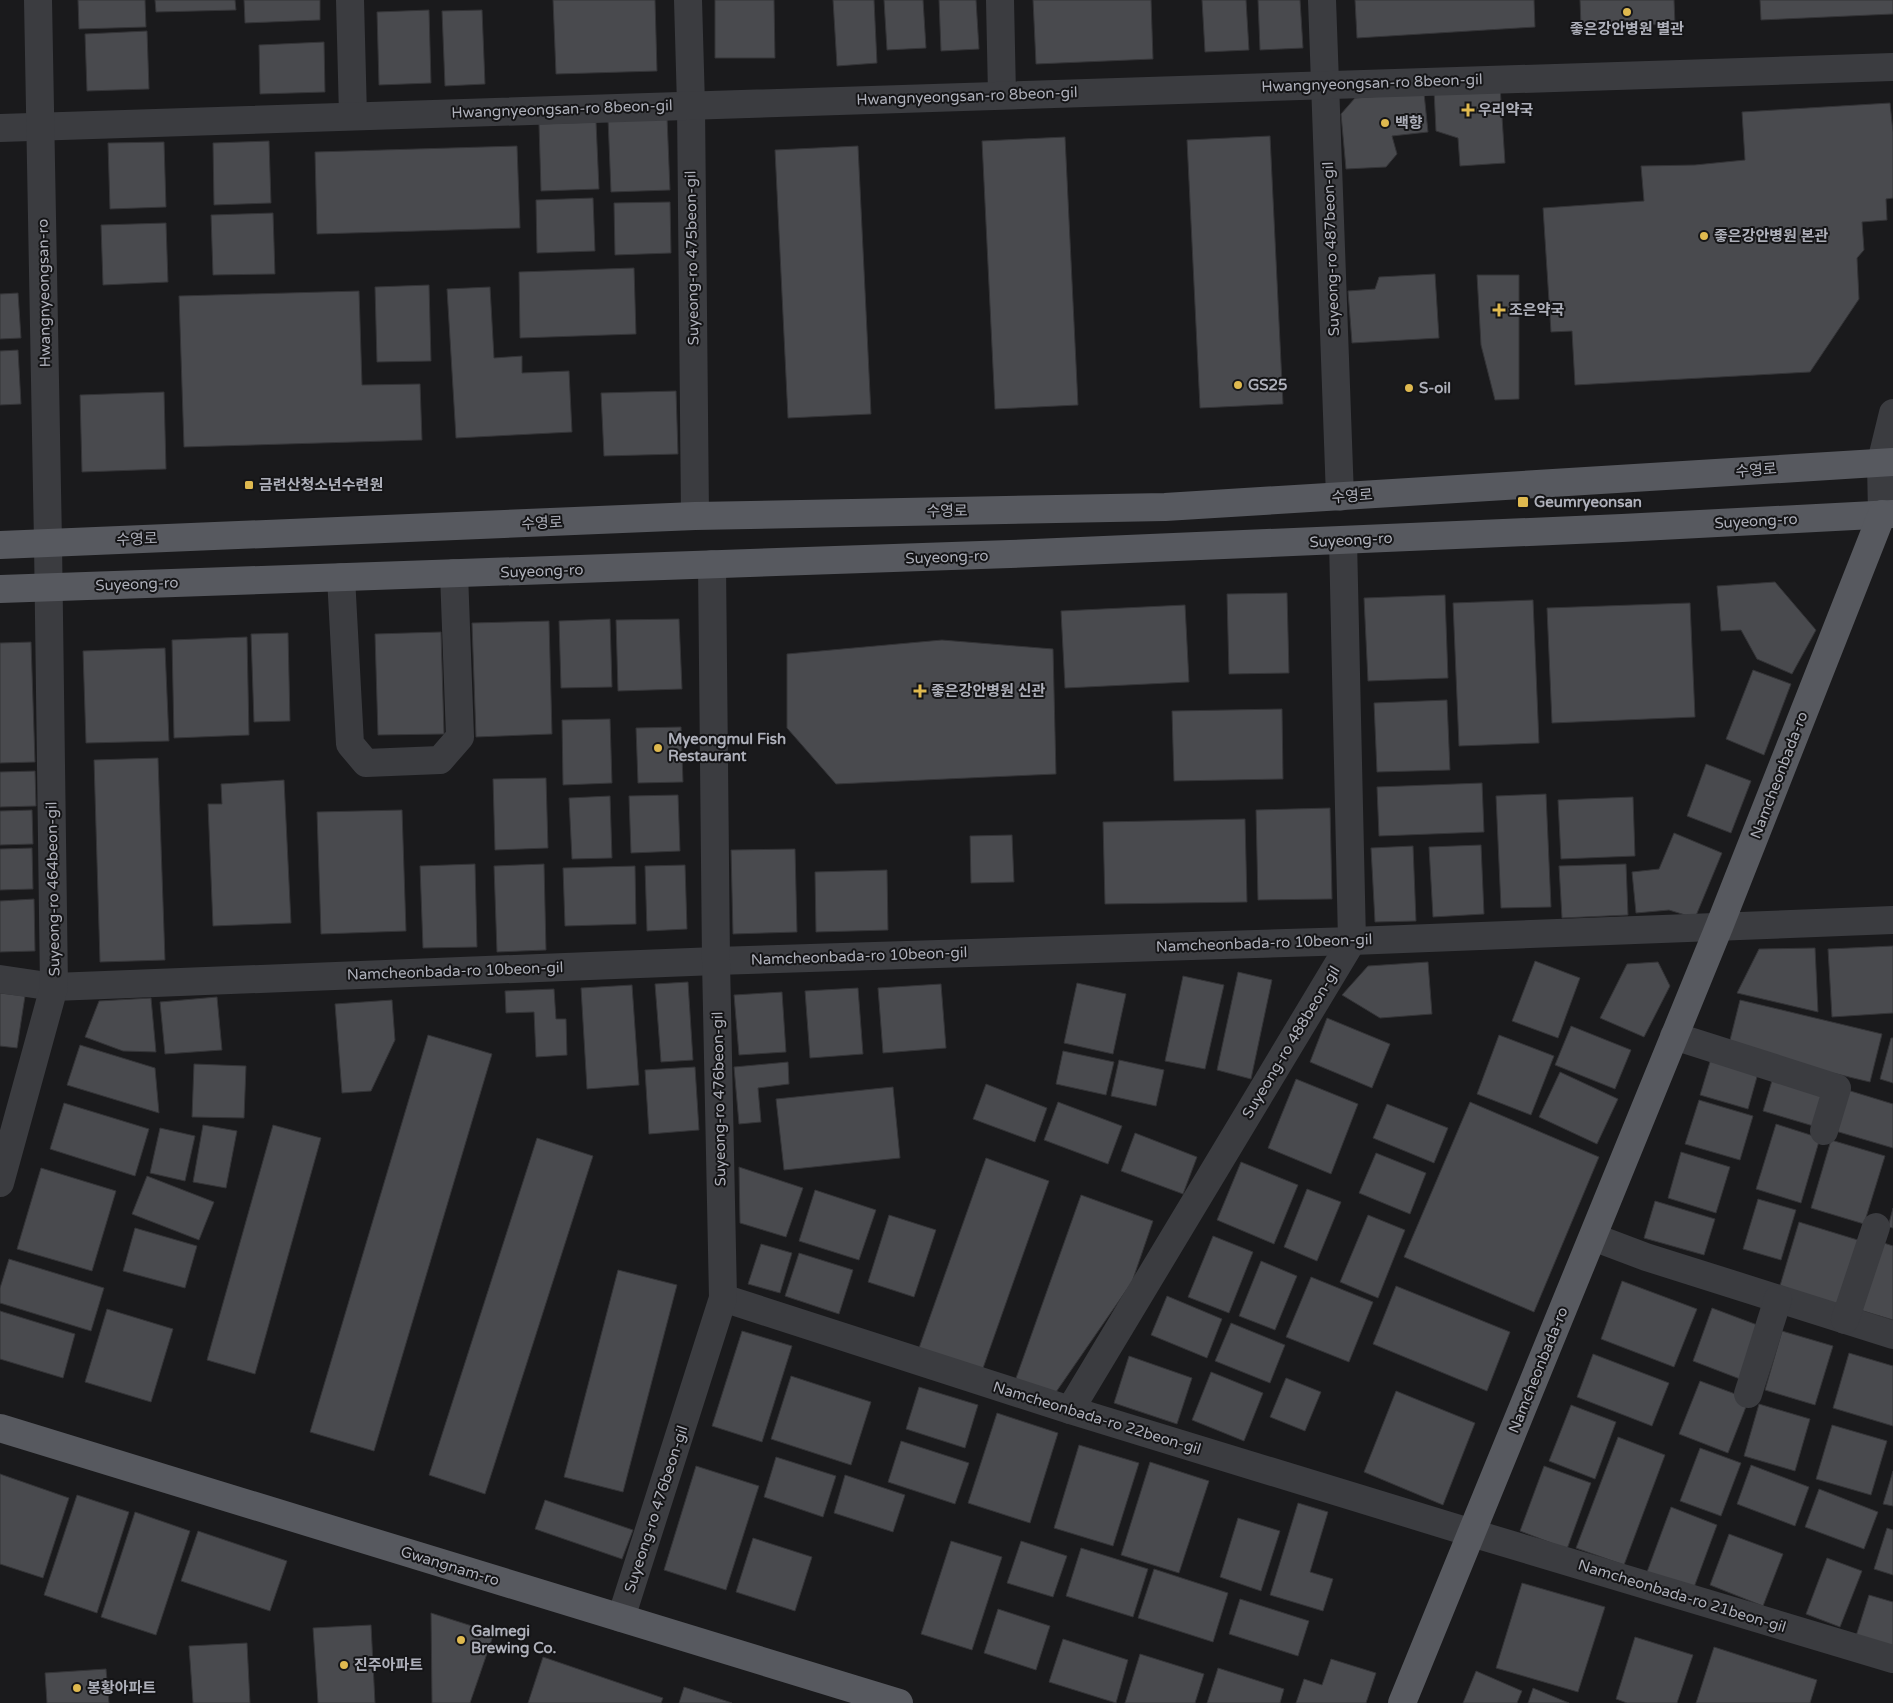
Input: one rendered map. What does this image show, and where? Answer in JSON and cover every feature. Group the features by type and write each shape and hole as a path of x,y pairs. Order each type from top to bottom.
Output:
{"main road":[{"name":"수영로","path":"0,545 695,516 1166,507 1887,462"},
{"name":"Suyeong-ro","path":"0,589 1010,554 1887,514"},
{"name":"Namcheonbada-ro","path":"1402,1703 1887,514"},
{"name":"Gwangnam-ro","path":"0,1428 899,1703"}],"street":[{"name":"Hwangnyeongsan-ro","path":"38,0 49,587"},
{"path":"350,0 353,116"},
{"name":"Suyeong-ro 475beon-gil","path":"688,0 691,105 695,516"},
{"path":"1000,0 1002,95"},
{"name":"Suyeong-ro 487beon-gil","path":"1322,0 1340,497"},
{"name":"Hwangnyeongsan-ro 8beon-gil","path":"0,128 1893,66"},
{"path":"1887,514 1887,462 1893,414"},
{"path":"1343,540 1352,941"},
{"name":"Suyeong-ro 476beon-gil","path":"621,1618 723,1298 716,960 712,564"},
{"path":"341,577 350,744 366,763 440,760 460,737 454,573"},
{"name":"Suyeong-ro 464beon-gil","path":"0,1183 54,987 49,587"},
{"name":"Namcheonbada-ro 10beon-gil","path":"0,979 54,987 716,960 1352,941 1893,920"},
{"name":"Suyeong-ro 488beon-gil","path":"1070,1410 1352,941"},
{"path":"1674,1036 1838,1088 1824,1131"},
{"path":"1844,1320 1876,1227"},
{"path":"1593,1237 1646,1257 1893,1335"},
{"name":"Namcheonbada-ro 22beon-gil","path":"723,1298 1070,1410 1472,1534"},
{"path":"1748,1394 1778,1299"},
{"name":"Namcheonbada-ro 21beon-gil","path":"1472,1534 1893,1659"}],"building":[{"path":"78,0 145,0 146,27 79,29"},
{"path":"155,0 235,0 236,10 156,12"},
{"path":"244,0 320,0 320,20 245,23"},
{"path":"553,0 655,0 657,71 556,74"},
{"path":"715,0 774,0 775,58 715,58"},
{"path":"833,0 874,0 877,63 837,66"},
{"path":"884,0 923,0 926,48 887,50"},
{"path":"939,0 976,0 979,49 941,51"},
{"path":"1033,0 1151,0 1153,59 1036,64"},
{"path":"1202,0 1246,0 1249,50 1205,52"},
{"path":"1258,0 1300,0 1303,48 1260,50"},
{"path":"1355,0 1534,0 1535,27 1357,38"},
{"name":"좋은강안병원 별관","path":"1580,0 1674,0 1675,24 1581,27"},
{"path":"1760,0 1893,0 1893,14 1761,20"},
{"path":"429,10 431,83 379,85 377,12"},
{"path":"482,10 485,84 445,86 442,11"},
{"path":"147,31 149,89 87,91 85,34"},
{"path":"324,42 325,92 260,94 259,45"},
{"name":"우리약국","path":"1500,86 1505,163 1460,166 1458,138 1436,131 1434,90"},
{"name":"백향","path":"1424,93 1428,132 1392,136 1397,154 1386,167 1346,169 1341,114 1355,98"},
{"name":"좋은강안병원 본관","path":"1890,103 1893,132 1893,198 1886,199 1887,220 1862,222 1864,250 1857,258 1859,299 1810,372 1575,385 1572,331 1551,332 1543,208 1644,201 1641,166 1695,165 1745,160 1742,112"},
{"path":"667,117 670,190 611,192 608,118"},
{"path":"596,122 599,189 541,191 539,124"},
{"path":"1270,136 1283,404 1200,408 1187,140"},
{"path":"1065,137 1078,405 995,409 982,141"},
{"path":"269,141 271,203 214,205 213,143"},
{"path":"164,142 166,207 110,209 108,143"},
{"path":"517,146 520,228 317,234 315,152"},
{"path":"858,146 871,414 788,418 775,150"},
{"path":"593,198 595,251 537,253 536,200"},
{"path":"670,202 671,253 615,255 614,203"},
{"path":"273,213 275,274 213,275 211,215"},
{"path":"166,223 168,282 103,285 101,225"},
{"path":"634,268 636,334 520,338 519,272"},
{"path":"1435,274 1439,338 1352,343 1348,291 1375,289 1379,277"},
{"name":"조은약국","path":"1477,275 1519,275 1519,399 1495,400 1481,345"},
{"path":"429,285 431,361 377,362 375,287"},
{"path":"490,287 494,358 522,356 522,373 569,371 572,432 456,438 447,289"},
{"path":"359,291 362,385 420,384 422,440 184,447 179,296"},
{"path":"18,293 21,338 0,339 0,294"},
{"path":"18,350 21,404 0,405 0,351"},
{"path":"676,391 678,454 604,456 601,393"},
{"path":"164,392 166,469 82,472 80,395"},
{"path":"1775,582 1816,630 1792,674 1757,659 1741,630 1721,631 1717,586"},
{"path":"1287,593 1289,673 1229,674 1227,594"},
{"path":"1445,595 1448,678 1368,681 1364,598"},
{"path":"1533,600 1539,743 1459,746 1453,603"},
{"path":"1690,603 1695,717 1552,723 1547,608"},
{"path":"1185,605 1189,682 1065,688 1061,611"},
{"path":"610,619 612,687 561,688 559,621"},
{"path":"679,619 682,689 618,691 616,620"},
{"path":"549,621 552,734 476,737 472,623"},
{"path":"441,632 444,734 378,735 375,634"},
{"path":"288,633 290,721 254,722 251,634"},
{"path":"247,637 249,735 174,738 172,640"},
{"name":"좋은강안병원 신관","path":"942,640 1053,649 1056,774 836,784 787,728 787,654"},
{"path":"31,642 35,762 0,763 0,643"},
{"path":"165,648 169,741 86,743 83,651"},
{"path":"1753,670 1791,684 1764,755 1726,739"},
{"path":"1447,700 1450,770 1377,772 1374,703"},
{"path":"1282,709 1283,779 1174,781 1172,711"},
{"path":"610,719 612,783 563,785 562,720"},
{"path":"681,727 683,782 638,783 636,728"},
{"path":"158,758 165,960 100,962 94,760"},
{"path":"1706,764 1751,781 1731,833 1687,816"},
{"path":"35,771 36,806 0,807 0,772"},
{"path":"546,778 548,848 495,850 493,779"},
{"path":"284,780 291,923 213,926 208,804 222,804 221,784"},
{"path":"1482,783 1484,832 1379,836 1377,787"},
{"path":"1546,794 1551,907 1501,908 1496,796"},
{"path":"678,795 680,851 631,853 629,796"},
{"path":"610,796 612,858 572,859 569,798"},
{"path":"1633,797 1635,856 1561,859 1558,800"},
{"path":"1330,808 1332,899 1258,900 1256,810"},
{"path":"32,810 33,844 0,845 0,811"},
{"path":"402,810 406,931 321,934 317,812"},
{"path":"1245,819 1247,902 1105,904 1103,822"},
{"path":"1674,833 1722,853 1695,918 1669,910 1636,913 1632,872 1659,869"},
{"path":"1012,835 1014,882 971,883 970,836"},
{"path":"1481,845 1484,914 1433,917 1429,847"},
{"path":"1413,846 1416,921 1375,922 1371,848"},
{"path":"32,848 33,889 0,890 0,849"},
{"path":"795,849 797,932 733,934 731,850"},
{"path":"475,864 477,947 423,948 420,866"},
{"path":"544,864 546,950 497,952 494,866"},
{"path":"1626,864 1628,915 1562,918 1559,866"},
{"path":"685,865 687,929 647,931 645,866"},
{"path":"635,866 636,924 565,926 563,868"},
{"path":"887,870 888,930 816,932 815,872"},
{"path":"34,899 35,951 0,952 0,901"},
{"path":"1893,946 1893,1013 1832,1017 1828,949"},
{"path":"1815,948 1818,1012 1737,993 1759,949"},
{"path":"1535,961 1580,978 1558,1038 1512,1021"},
{"path":"1428,962 1432,1014 1380,1018 1342,995 1368,966"},
{"path":"1658,962 1670,986 1644,1037 1600,1018 1627,964"},
{"path":"1238,972 1272,980 1251,1079 1217,1070"},
{"path":"1183,976 1224,985 1205,1069 1165,1061"},
{"path":"688,982 693,1060 661,1062 655,984"},
{"path":"1077,983 1126,994 1113,1054 1064,1043"},
{"path":"941,984 946,1048 883,1053 878,988"},
{"path":"632,985 639,1085 587,1089 581,988"},
{"path":"858,988 863,1054 810,1058 805,991"},
{"path":"554,989 556,1019 566,1019 567,1055 536,1057 534,1012 506,1013 505,991"},
{"path":"782,992 786,1052 739,1055 734,995"},
{"path":"0,993 25,996 17,1048 0,1046"},
{"path":"217,997 222,1050 165,1054 160,1002"},
{"path":"151,998 156,1052 123,1051 85,1037 99,1001"},
{"path":"392,1000 395,1040 371,1091 342,1093 335,1004"},
{"path":"1740,1000 1882,1034 1870,1082 1728,1048"},
{"path":"1327,1018 1390,1044 1372,1088 1310,1062"},
{"path":"1571,1026 1631,1050 1615,1089 1555,1065"},
{"path":"428,1035 492,1054 374,1451 310,1432"},
{"path":"1499,1035 1554,1056 1531,1115 1477,1094"},
{"path":"1891,1038 1893,1038 1893,1083 1880,1079"},
{"path":"80,1045 155,1068 159,1113 67,1085"},
{"path":"1063,1051 1114,1062 1106,1095 1056,1084"},
{"path":"1713,1052 1760,1066 1748,1109 1700,1095"},
{"path":"1119,1060 1164,1070 1156,1106 1111,1096"},
{"path":"788,1062 789,1084 758,1088 761,1122 739,1124 734,1067"},
{"path":"194,1064 246,1066 244,1118 192,1117"},
{"path":"695,1067 699,1130 649,1134 645,1070"},
{"path":"1560,1072 1618,1099 1597,1144 1539,1117"},
{"path":"1774,1074 1831,1091 1820,1128 1763,1111"},
{"path":"1296,1079 1358,1104 1331,1174 1268,1148"},
{"path":"986,1084 1047,1108 1035,1142 973,1119"},
{"path":"893,1087 900,1158 784,1170 776,1099"},
{"path":"1844,1089 1893,1104 1893,1148 1832,1130"},
{"path":"1699,1100 1753,1116 1740,1160 1685,1144"},
{"path":"1058,1102 1122,1126 1108,1164 1044,1140"},
{"path":"1470,1102 1599,1157 1534,1312 1404,1257"},
{"path":"64,1103 149,1129 135,1176 50,1149"},
{"path":"1387,1104 1448,1128 1434,1163 1373,1138"},
{"path":"1776,1124 1820,1138 1801,1203 1756,1189"},
{"path":"203,1125 237,1131 226,1188 193,1182"},
{"path":"273,1125 321,1138 255,1374 207,1360"},
{"path":"160,1128 195,1136 185,1181 150,1173"},
{"path":"1135,1133 1197,1157 1183,1194 1121,1171"},
{"path":"537,1138 593,1156 485,1494 429,1475"},
{"path":"1831,1140 1885,1156 1864,1224 1811,1208"},
{"path":"1681,1152 1730,1167 1716,1213 1668,1198"},
{"path":"1376,1153 1426,1173 1410,1214 1359,1193"},
{"path":"986,1158 1049,1181 982,1371 919,1348"},
{"path":"1241,1162 1298,1185 1274,1244 1217,1220"},
{"path":"739,1167 803,1188 786,1237 740,1223"},
{"path":"41,1168 116,1191 92,1271 17,1249"},
{"path":"147,1176 214,1202 199,1240 132,1214"},
{"path":"1307,1189 1341,1202 1317,1261 1284,1247"},
{"path":"815,1190 876,1210 859,1260 799,1241"},
{"path":"1081,1195 1153,1221 1132,1282 1054,1395 1015,1381"},
{"path":"1758,1199 1796,1210 1781,1260 1743,1249"},
{"path":"1655,1201 1715,1219 1704,1255 1644,1238"},
{"path":"1893,1208 1893,1228 1888,1227"},
{"path":"889,1215 936,1230 914,1297 868,1282"},
{"path":"1368,1215 1405,1230 1378,1298 1340,1282"},
{"path":"1799,1222 1861,1241 1841,1308 1779,1289"},
{"path":"135,1228 197,1246 185,1288 123,1271"},
{"path":"1213,1236 1253,1252 1229,1313 1188,1297"},
{"path":"1881,1242 1893,1246 1893,1320 1860,1310"},
{"path":"761,1244 792,1253 780,1293 748,1284"},
{"path":"799,1253 853,1270 839,1314 785,1296"},
{"path":"9,1259 104,1288 91,1331 0,1303 0,1288"},
{"path":"1261,1261 1297,1276 1275,1330 1239,1316"},
{"path":"618,1270 677,1285 623,1492 564,1477"},
{"path":"1311,1277 1373,1302 1349,1362 1286,1337"},
{"path":"1622,1281 1697,1309 1674,1367 1601,1339"},
{"path":"1396,1286 1510,1332 1487,1391 1373,1344"},
{"path":"1167,1296 1222,1319 1207,1358 1151,1335"},
{"path":"1712,1308 1760,1326 1740,1379 1693,1361"},
{"path":"107,1309 173,1329 151,1402 85,1382"},
{"path":"0,1311 75,1334 63,1378 0,1359"},
{"path":"1231,1323 1285,1345 1270,1383 1215,1361"},
{"path":"742,1331 792,1346 762,1442 712,1426"},
{"path":"1782,1331 1833,1346 1815,1405 1765,1390"},
{"path":"1849,1353 1893,1366 1893,1426 1833,1408"},
{"path":"1593,1354 1669,1383 1652,1426 1577,1397"},
{"path":"1129,1356 1192,1378 1177,1424 1114,1403"},
{"path":"1211,1372 1263,1393 1244,1441 1192,1420"},
{"path":"791,1376 871,1402 851,1465 771,1439"},
{"path":"1286,1378 1321,1392 1305,1431 1270,1417"},
{"path":"1700,1381 1749,1399 1728,1453 1679,1434"},
{"path":"919,1387 978,1405 965,1448 906,1429"},
{"path":"1396,1391 1475,1423 1443,1505 1364,1472"},
{"path":"1759,1404 1810,1419 1795,1471 1744,1456"},
{"path":"1571,1405 1616,1422 1595,1479 1549,1461"},
{"path":"997,1413 1058,1433 1030,1523 968,1503"},
{"path":"1832,1425 1887,1441 1871,1495 1816,1479"},
{"path":"1618,1437 1665,1455 1624,1565 1576,1548"},
{"path":"901,1441 969,1463 955,1504 888,1482"},
{"path":"1079,1445 1139,1463 1113,1546 1054,1528"},
{"path":"1700,1448 1741,1463 1721,1516 1680,1501"},
{"path":"776,1457 836,1476 823,1517 764,1497"},
{"path":"1150,1462 1209,1481 1179,1573 1121,1555"},
{"path":"1751,1465 1809,1487 1795,1526 1737,1504"},
{"path":"696,1466 759,1486 726,1590 664,1570"},
{"path":"1544,1466 1591,1483 1567,1549 1520,1531"},
{"path":"1893,1471 1893,1506 1883,1504"},
{"path":"0,1474 69,1498 43,1578 0,1564"},
{"path":"845,1475 905,1495 893,1532 834,1513"},
{"path":"1819,1489 1878,1512 1864,1549 1805,1527"},
{"path":"77,1495 129,1512 97,1613 44,1595"},
{"path":"545,1500 633,1530 622,1559 535,1529"},
{"path":"1298,1503 1328,1512 1310,1572 1333,1579 1323,1611 1270,1595"},
{"path":"1671,1507 1717,1525 1693,1590 1647,1572"},
{"path":"135,1512 190,1531 156,1635 101,1617"},
{"path":"1238,1518 1280,1531 1261,1591 1220,1577"},
{"path":"1887,1528 1893,1530 1893,1575 1874,1569"},
{"path":"198,1531 287,1561 270,1611 181,1581"},
{"path":"1729,1534 1783,1554 1763,1606 1710,1585"},
{"path":"753,1538 812,1557 795,1611 736,1592"},
{"path":"951,1541 1002,1557 972,1650 921,1634"},
{"path":"1021,1541 1067,1556 1053,1597 1007,1583"},
{"path":"1081,1548 1148,1569 1133,1617 1066,1596"},
{"path":"1827,1558 1862,1571 1840,1627 1806,1614"},
{"path":"1154,1569 1228,1593 1213,1642 1138,1618"},
{"path":"1522,1583 1605,1607 1578,1692 1496,1668"},
{"path":"1869,1595 1893,1602 1893,1647 1856,1636"},
{"path":"1240,1599 1309,1621 1298,1656 1229,1634"},
{"path":"998,1609 1050,1626 1036,1670 984,1653"},
{"path":"431,1613 494,1633 470,1703 432,1703"},
{"name":"진주아파트","path":"371,1625 375,1703 318,1703 313,1628"},
{"path":"1635,1637 1693,1655 1677,1703 1627,1703 1616,1699"},
{"path":"1063,1639 1128,1660 1116,1703 1049,1682"},
{"path":"247,1643 250,1703 193,1703 189,1646"},
{"path":"1714,1647 1817,1680 1810,1703 1696,1703"},
{"path":"1140,1654 1204,1674 1195,1703 1125,1703"},
{"path":"543,1657 663,1698 661,1703 528,1703"},
{"path":"1331,1659 1376,1673 1366,1703 1296,1703 1304,1679 1322,1685"},
{"path":"1218,1668 1284,1689 1280,1703 1207,1703"},
{"name":"봉황아파트","path":"106,1669 109,1703 47,1703 45,1673"},
{"path":"1476,1671 1522,1691 1517,1703 1463,1703"},
{"path":"684,1687 732,1703 679,1703"},
{"path":"1533,1688 1569,1703 1528,1703"}],"place":[{"name":"좋은강안병원 별관","path":"1627,12"},
{"name":"우리약국","path":"1468,110"},
{"name":"백향","path":"1385,123"},
{"name":"좋은강안병원 본관","path":"1704,236"},
{"name":"조은약국","path":"1499,310"},
{"name":"GS25","path":"1238,385"},
{"name":"S-oil","path":"1409,388"},
{"name":"금련산청소년수련원","path":"249,485"},
{"name":"Geumryeonsan","path":"1523,502"},
{"name":"좋은강안병원 신관","path":"920,691"},
{"name":"Myeongmul Fish Restaurant","path":"658,748"},
{"name":"Galmegi Brewing Co.","path":"461,1640"},
{"name":"진주아파트","path":"344,1665"},
{"name":"봉황아파트","path":"77,1688"}]}
